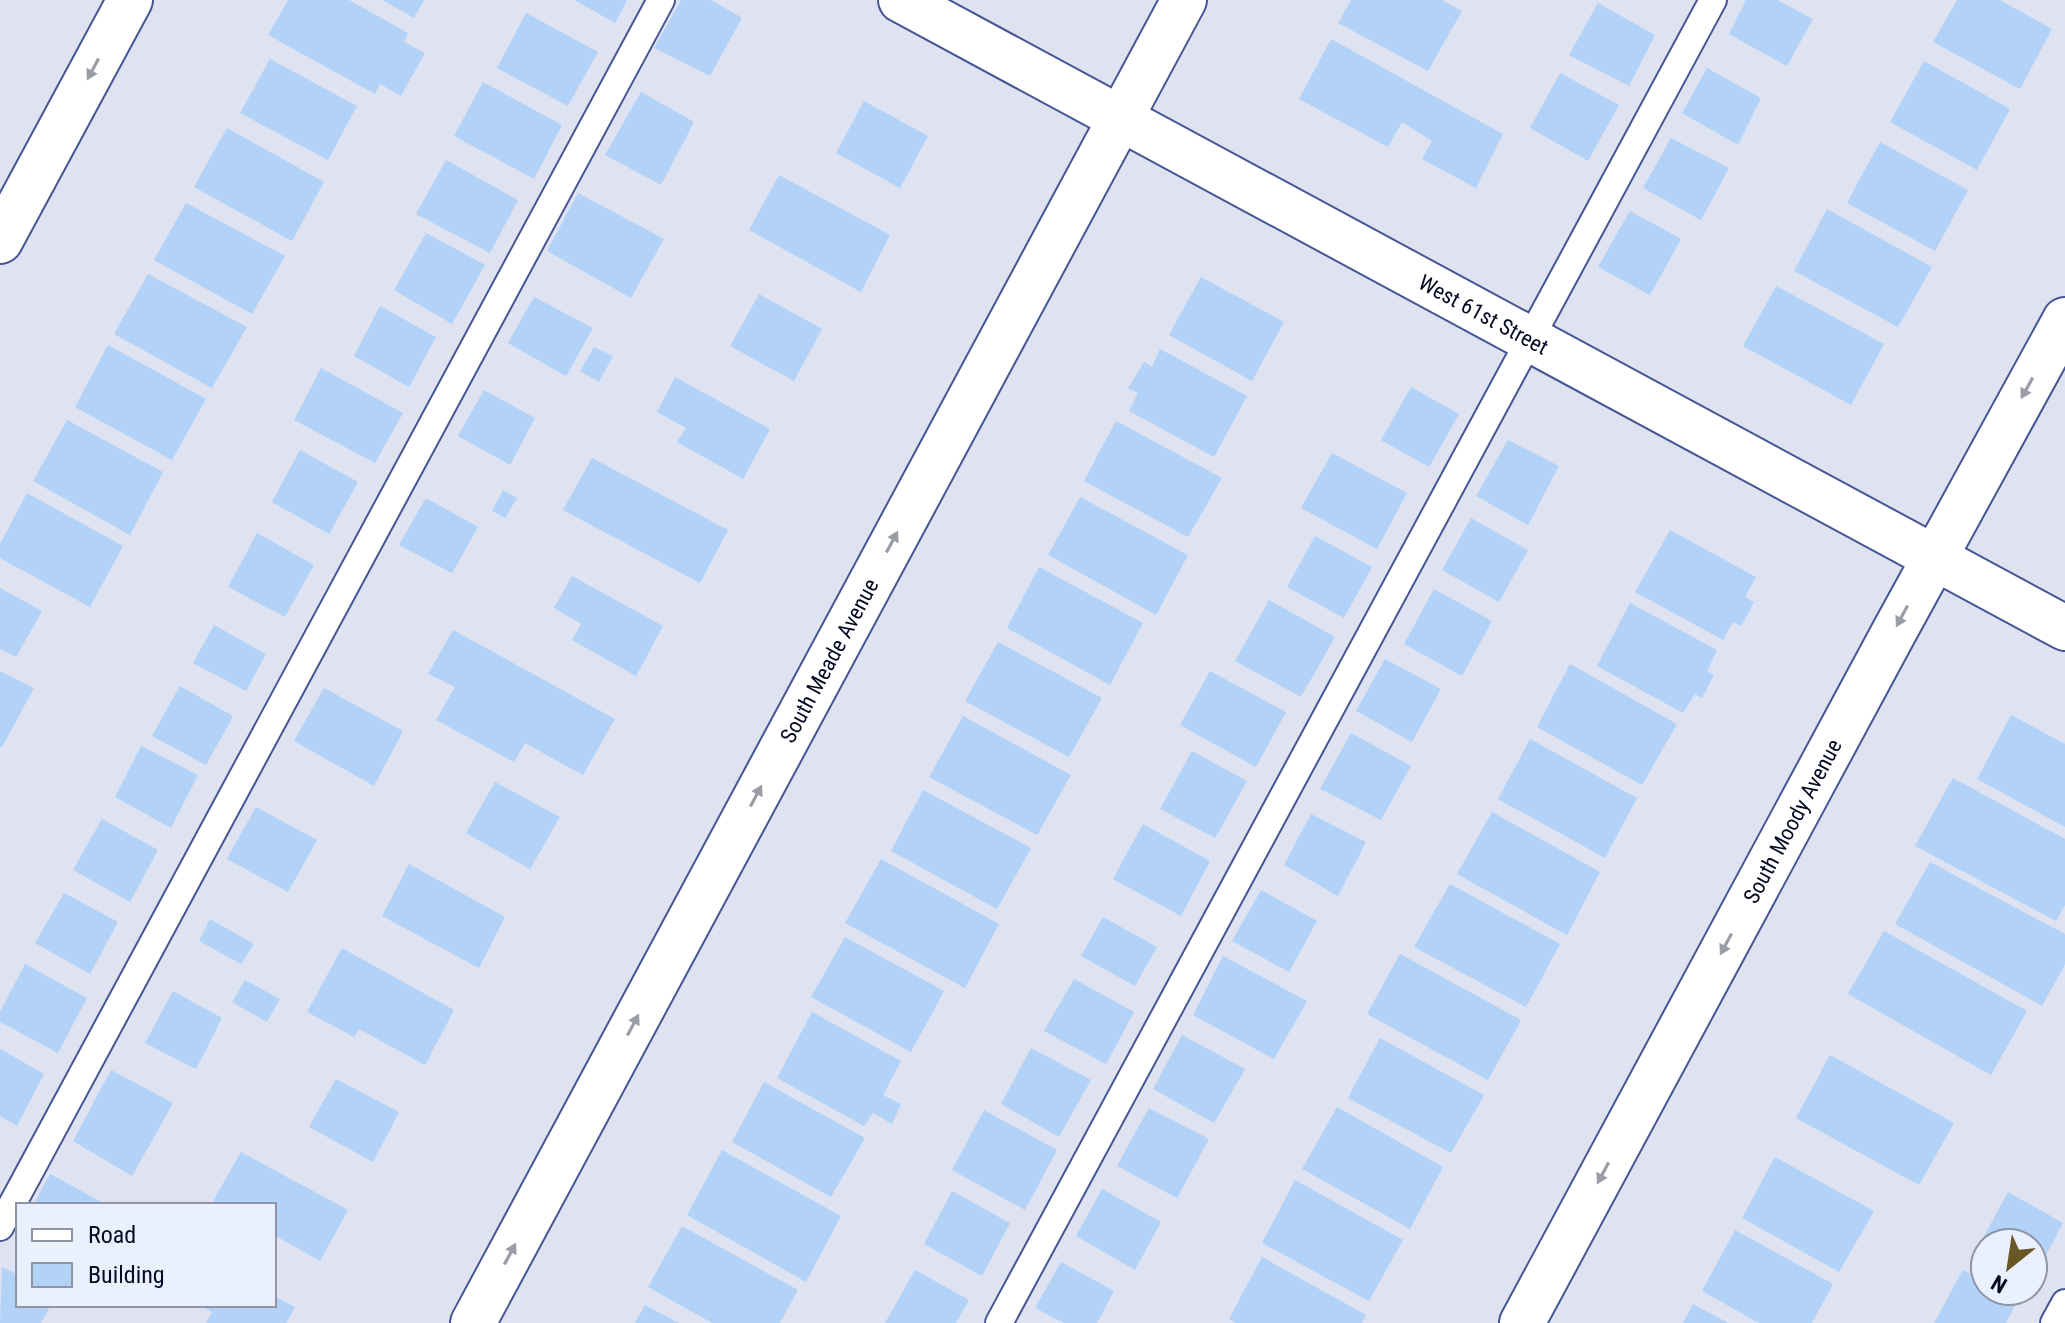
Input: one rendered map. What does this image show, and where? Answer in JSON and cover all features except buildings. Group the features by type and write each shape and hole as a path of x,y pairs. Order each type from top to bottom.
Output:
{"street":[{"path":"0,241 130,0"},
{"name":"West 61st Street","path":"901,0 2065,628"},
{"name":"South Meade Avenue","path":"473,1323 1184,0"},
{"name":"South Moody Avenue","path":"1522,1323 2065,320"}],"lane":[{"path":"0,1227 661,0"},
{"path":"999,1323 1713,0"},
{"path":"2054,1323 2065,1303"}]}
